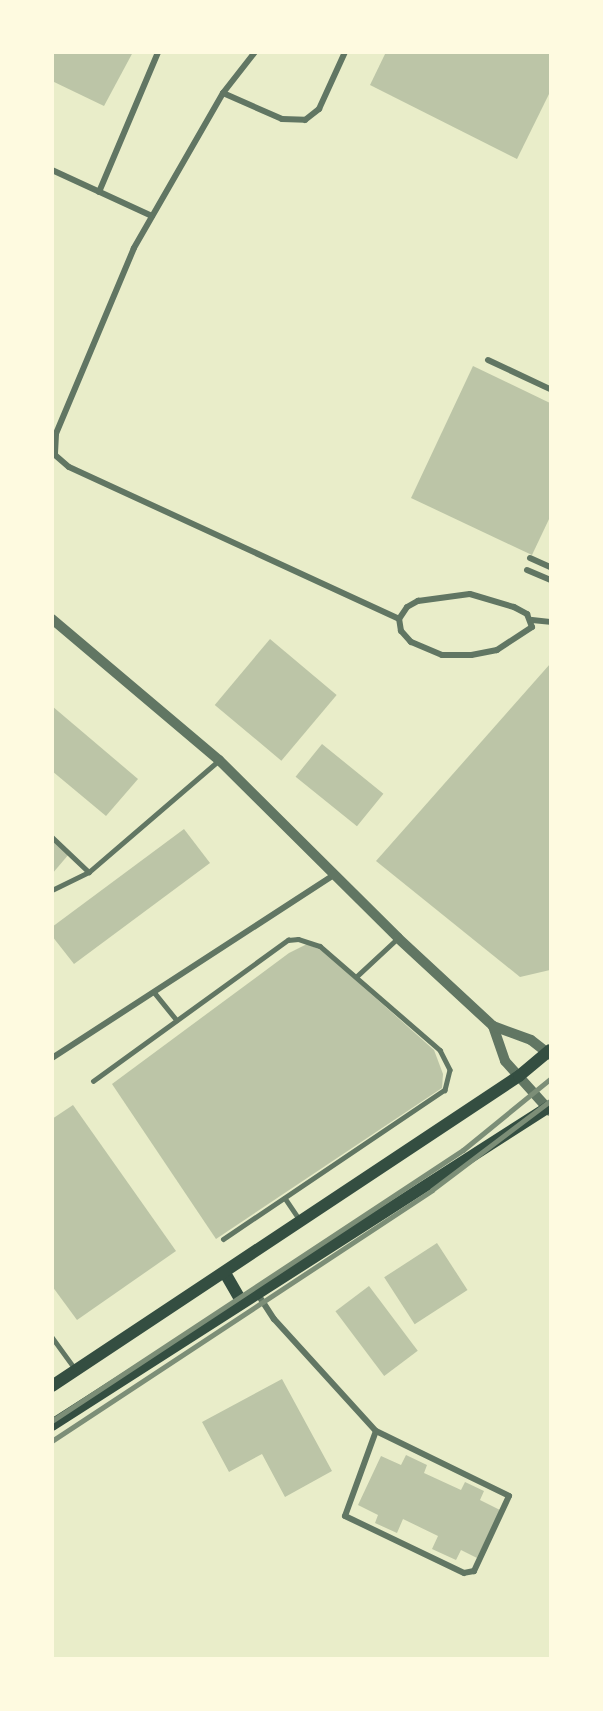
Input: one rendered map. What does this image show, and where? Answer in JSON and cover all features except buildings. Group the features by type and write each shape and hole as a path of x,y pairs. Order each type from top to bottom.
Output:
{"main road":[{"path":"52,1386 519,1076 550,1052"},
{"path":"52,1425 550,1108"},
{"path":"225,1273 242,1302"}],"street":[{"path":"99,192 158,52"},
{"path":"255,52 223,93 134,248 56,434 56,455 69,467 399,619"},
{"path":"223,93 282,120 305,120 319,109 345,52"},
{"path":"52,170 152,216"},
{"path":"488,360 550,389"},
{"path":"530,558 550,567"},
{"path":"526,570 550,580"},
{"path":"532,620 527,633 497,650 442,655 411,642 401,631 399,619 407,607 418,601 470,594 514,607 532,620 550,622"},
{"path":"52,619 219,760 398,938 493,1026 531,1040 550,1052"},
{"path":"52,1058 334,875"},
{"path":"493,1026 505,1061 550,1108"},
{"path":"257,1293 274,1319 376,1431 509,1496 474,1571 464,1573 348,1521 345,1512 376,1431"}],"lane":[{"path":"52,890 89,872 219,760"},
{"path":"52,837 89,872"},
{"path":"356,977 398,938"},
{"path":"93,1081 288,940 308,940 320,945 440,1050 447,1061 450,1079 445,1090 224,1239"},
{"path":"154,992 177,1020"},
{"path":"285,1198 301,1222"},
{"path":"52,1337 76,1371"}],"railway":[{"path":"52,1421 463,1150 550,1079"},
{"path":"52,1441 432,1190 550,1101"}]}
